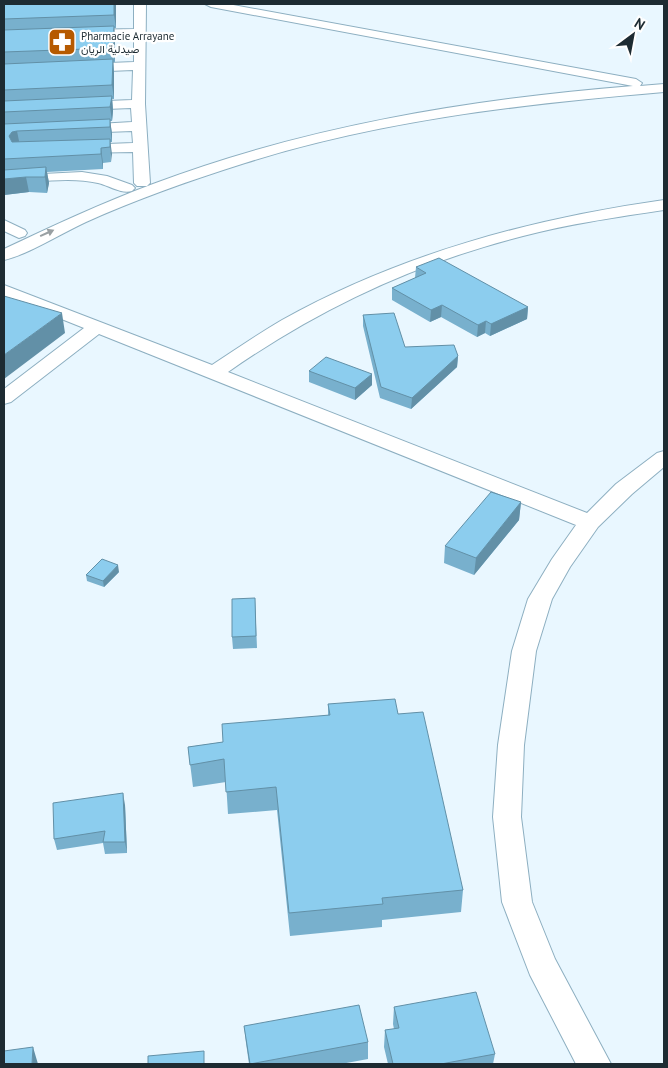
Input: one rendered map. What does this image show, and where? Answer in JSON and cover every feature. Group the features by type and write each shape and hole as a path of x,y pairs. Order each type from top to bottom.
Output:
{"street":[{"path":"140,4 138,104 142,183"},
{"path":"211,4 662,88"},
{"path":"71,35 139,32"},
{"path":"72,69 140,66"},
{"path":"4,240 19,232 127,188 277,140 383,116 489,98 637,83"},
{"path":"4,255 60,227 138,196 183,179 281,149 425,116 538,100 662,88"},
{"path":"71,107 138,104"},
{"path":"62,130 140,126"},
{"path":"70,150 140,147"},
{"path":"4,180 82,176 102,179 127,188"},
{"path":"212,374 282,328 332,300 436,256 514,233 608,214 664,206"},
{"path":"4,225 19,232"},
{"path":"4,290 212,374 590,522"},
{"path":"4,398 96,328"},
{"path":"594,1064 541,965 516,902 507,817 512,745 524,651 540,599 560,564 590,522 624,489 664,457"}],"building":[{"path":"4,4 114,4 114,15 4,19"},
{"path":"114,26 113,48 4,52 4,30"},
{"path":"113,59 112,85 4,90 4,64"},
{"path":"112,96 110,107 4,112 4,101"},
{"path":"110,119 110,127 17,131 12,132 9,136 12,142 110,139 110,147 101,148 101,154 4,159 4,124"},
{"path":"46,167 45,177 4,179 4,170"},
{"path":"439,258 528,307 491,324 486,321 478,325 442,305 431,310 392,288 426,273 416,267"},
{"path":"4,296 62,313 4,355"},
{"path":"394,313 405,347 454,345 458,356 412,398 381,387 363,315"},
{"path":"326,357 372,374 355,388 309,371"},
{"path":"491,492 521,502 476,558 445,546"},
{"path":"102,559 118,565 103,581 86,575"},
{"path":"255,598 256,636 232,637 232,599"},
{"path":"395,699 398,714 423,712 463,890 382,898 383,904 289,913 276,787 226,792 224,759 190,765 188,747 223,742 222,724 330,715 328,704"},
{"path":"123,793 125,842 103,842 105,831 54,839 53,803"},
{"path":"476,992 495,1054 441,1064 393,1064 385,1030 399,1028 394,1007"},
{"path":"359,1005 368,1042 250,1064 244,1026"},
{"path":"33,1047 32,1064 4,1064 4,1051"},
{"path":"204,1051 204,1064 148,1064 148,1056"}],"place":[{"name":"Pharmacie Arrayane صيدلية الريان","path":"62,42"}]}
